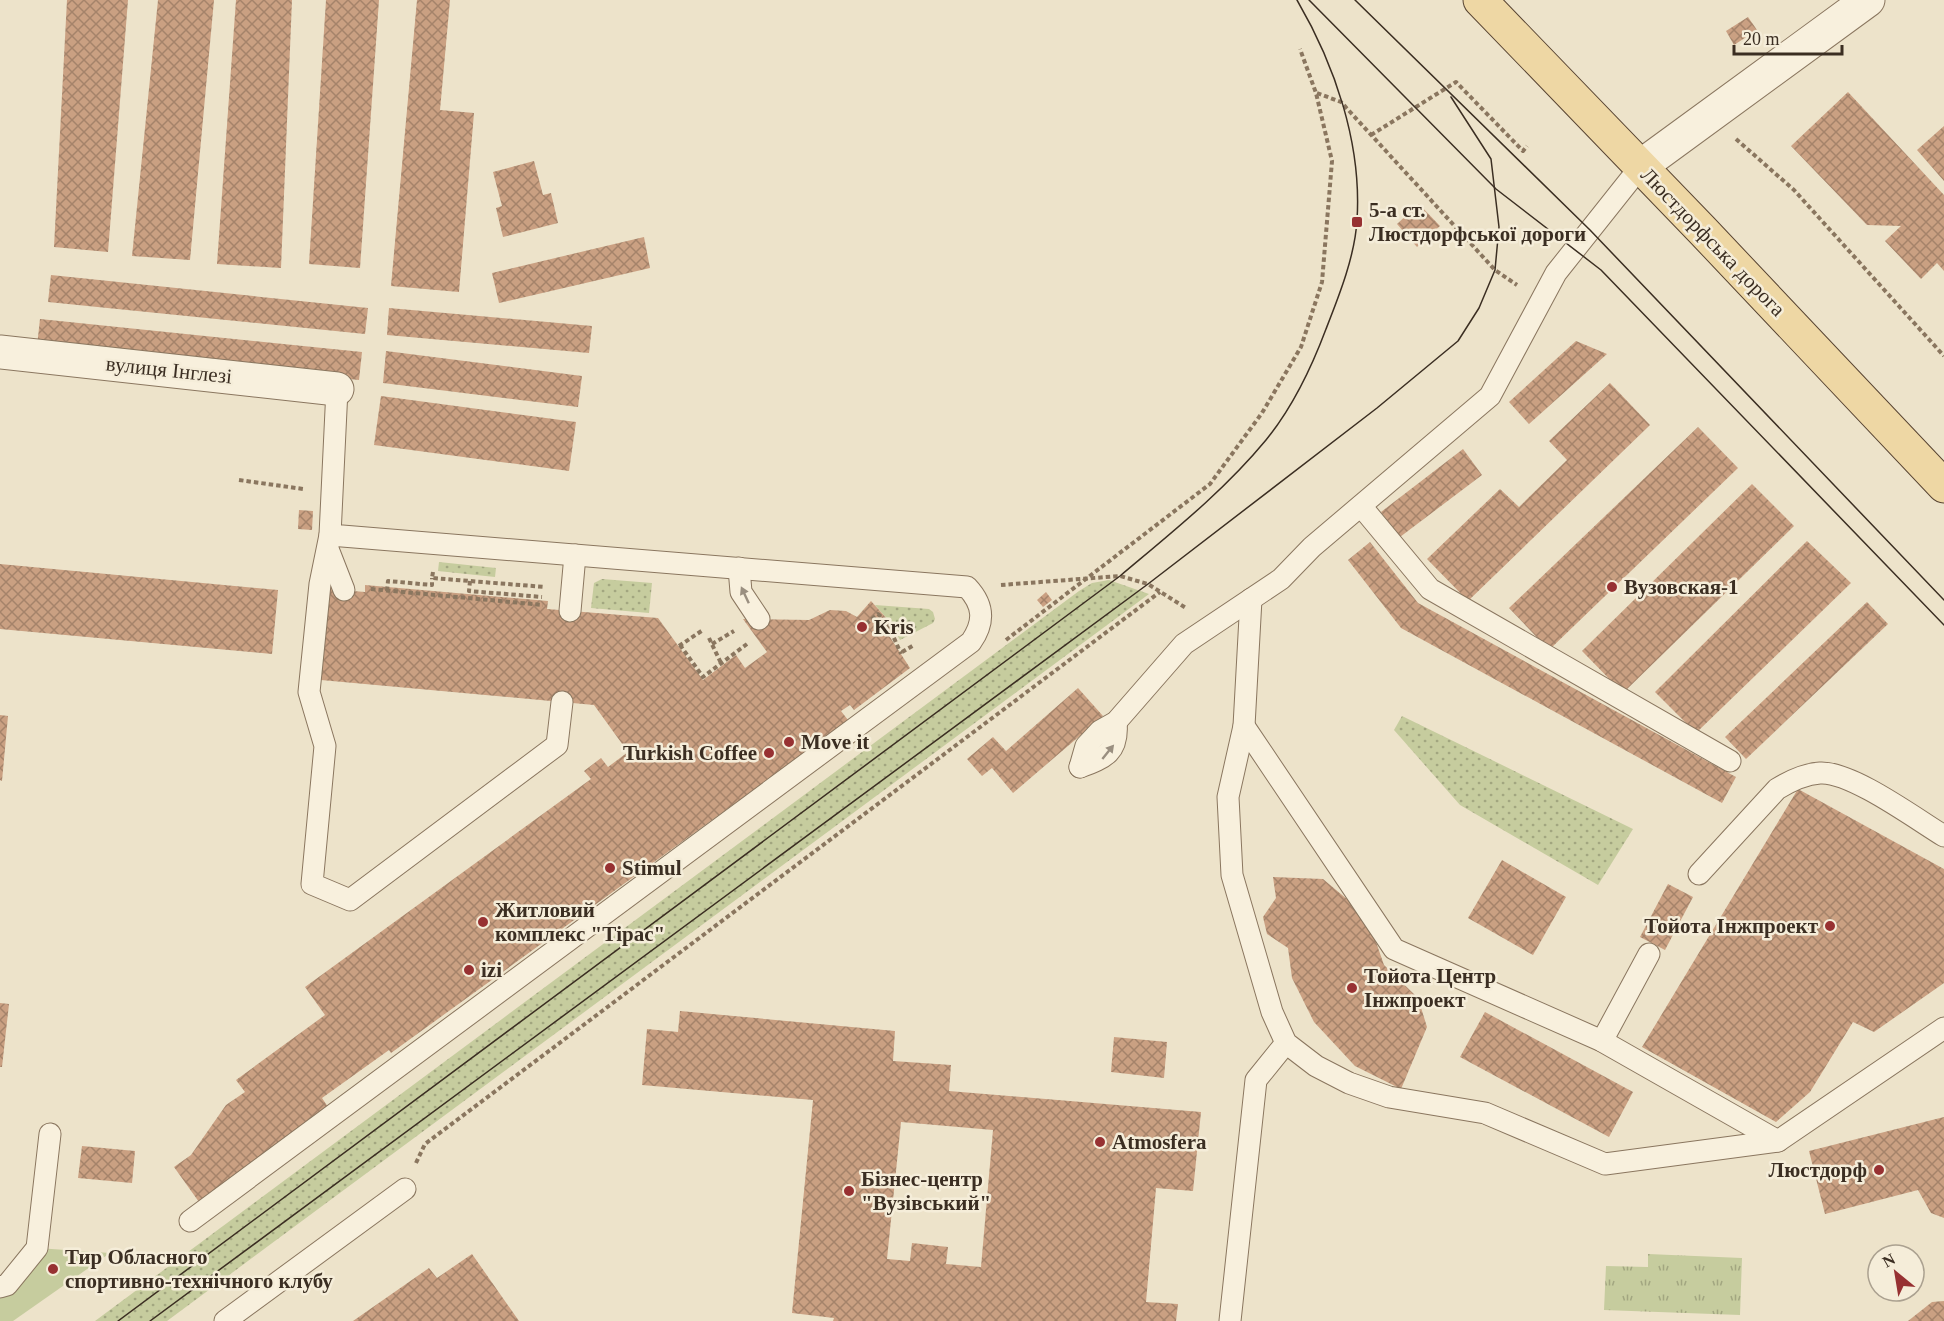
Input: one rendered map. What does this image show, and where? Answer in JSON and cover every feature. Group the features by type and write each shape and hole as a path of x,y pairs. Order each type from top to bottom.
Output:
{"main road":[{"name":"Люстдорфська дорога","path":"1480,0 1641,166 1944,486"}],"street":[{"path":"1641,166 1868,0"},
{"name":"вулиця Інглезі","path":"0,352 337,389"}],"lane":[{"path":"1116,722 1184,644 1281,579 1312,547 1490,396 1541,301 1574,248 1641,166"},
{"path":"337,389 329,542 320,584 309,692 325,746 312,884 350,900 557,745 562,702"},
{"path":"1361,506 1430,589 1730,761"},
{"path":"190,1221 971,642 979,630 981,616 980,606 967,588 575,555 329,542"},
{"path":"329,542 344,590"},
{"path":"570,611 575,555"},
{"path":"739,568 741,592 759,619"},
{"path":"1251,599 1244,726 1228,797 1232,875 1272,1012 1286,1043 1316,1066 1349,1083 1389,1097 1485,1113 1605,1164 1778,1141 1944,1028"},
{"path":"1244,726 1394,949 1602,1041 1778,1141"},
{"path":"1699,874 1777,789 1792,779 1821,773 1845,776 1944,836"},
{"path":"1602,1041 1649,954"},
{"path":"1230,1321 1256,1080 1286,1043"},
{"path":"0,1287 7,1285 37,1248 50,1134"},
{"path":"225,1321 405,1189"}],"path":[{"path":"1088,579 1210,484 1262,413 1301,347 1323,282 1332,161 1316,93 1300,49"},
{"path":"1371,135 1456,82 1522,151 1527,146"},
{"path":"1316,93 1341,102 1495,270 1541,301"},
{"path":"1736,139 1794,189 1944,356"},
{"path":"239,480 332,494"},
{"path":"967,588 1120,576 1148,584 1212,624"},
{"path":"387,591 388,580 432,585 432,578"},
{"path":"470,581 470,591 545,598 546,588 504,584"},
{"path":"367,589 546,605"},
{"path":"405,1189 425,1144 1160,592"},
{"path":"506,601 507,594"},
{"path":"866,624 878,614 887,622 901,655"},
{"path":"712,644 734,632 731,627"},
{"path":"703,630 679,646 703,677 748,643"},
{"path":"710,638 721,663"}],"green space":[{"path":"439,562 496,568 495,577 438,571"},
{"path":"602,579 652,583 649,613 591,608 594,583"},
{"path":"1109,580 1149,594 167,1321 95,1321 1079,591 1092,583"},
{"path":"875,605 929,609 933,612 935,619 933,623 900,640 889,621"},
{"path":"1402,716 1633,829 1598,885 1460,805 1394,730"},
{"name":"Тир Обласного спортивно-технічного клубу","path":"37,1248 110,1253 13,1321 0,1321 0,1287"},
{"path":"1648,1254 1742,1258 1740,1315 1604,1310 1606,1266 1648,1267"}],"building":[{"path":"67,0 128,0 108,252 54,247"},
{"path":"158,0 214,0 190,260 132,256"},
{"path":"236,0 292,0 281,268 217,264"},
{"path":"326,0 379,0 360,268 309,264"},
{"path":"417,0 450,0 440,110 474,113 459,292 391,286"},
{"path":"1748,17 1757,30 1734,45 1726,31"},
{"path":"1848,92 1944,195 1944,271 1937,263 1921,279 1885,241 1901,226 1867,225 1791,146"},
{"path":"1944,126 1944,181 1917,150"},
{"path":"534,161 543,195 551,193 558,223 503,237 496,208 502,206 493,172"},
{"path":"1419,204 1440,226 1417,247 1397,224"},
{"path":"644,237 650,268 499,303 492,273"},
{"path":"51,275 368,308 365,334 48,302"},
{"path":"389,308 592,326 589,353 387,335"},
{"path":"40,319 362,352 359,380 37,346"},
{"path":"1576,341 1607,354 1529,424 1509,402"},
{"path":"386,351 582,376 578,407 383,383"},
{"path":"1610,383 1650,425 1468,601 1427,559 1500,489 1519,507 1567,460 1549,441"},
{"path":"381,396 576,422 569,471 374,445"},
{"path":"1698,427 1738,468 1549,650 1509,608"},
{"path":"1463,449 1482,475 1400,537 1381,512"},
{"path":"1752,484 1794,526 1623,693 1582,651"},
{"path":"299,510 313,511 312,530 298,529"},
{"path":"1807,541 1851,583 1696,733 1655,692"},
{"path":"1370,542 1418,603 1736,777 1722,803 1401,628 1348,560"},
{"path":"0,564 278,590 272,654 0,629"},
{"name":"Житловий комплекс \"Тірас\"","path":"365,585 548,601 547,609 658,618 703,680 736,655 745,668 767,652 743,619 809,620 830,610 846,611 857,617 871,601 889,621 894,630 888,634 910,668 854,710 850,705 841,711 848,720 843,725 391,1053 389,1050 322,1098 328,1107 199,1202 174,1167 191,1155 226,1105 245,1092 236,1080 325,1015 305,987 591,779 584,771 601,758 608,767 628,752 594,705 321,680 329,589 365,592"},
{"path":"1046,592 1052,600 1043,607 1037,600"},
{"path":"1867,602 1888,624 1746,759 1725,737"},
{"path":"1078,688 1103,716 1013,793 992,768 982,776 967,759 993,737 1006,751"},
{"path":"0,715 8,716 2,781 0,780"},
{"name":"Тойота Інжпроект","path":"1798,789 1944,869 1944,983 1874,1032 1853,1022 1810,1092 1776,1122 1642,1047"},
{"path":"1502,860 1566,897 1533,955 1468,918"},
{"name":"Тойота Центр Інжпроект","path":"1273,877 1323,879 1367,916 1384,965 1418,998 1427,1027 1401,1089 1355,1066 1314,1022 1292,978 1288,948 1267,934 1263,917 1276,898"},
{"path":"1668,884 1693,897 1665,950 1640,937"},
{"path":"0,1003 9,1004 2,1067 0,1067"},
{"path":"680,1011 895,1031 893,1061 951,1065 949,1091 1201,1112 1193,1191 1156,1188 1146,1302 1178,1304 1176,1321 833,1321 834,1318 792,1313 813,1100 642,1085 647,1029 678,1032","holes":["901,1122 993,1130 981,1267 946,1264 948,1247 912,1243 910,1261 887,1259"]},
{"path":"1485,1012 1633,1092 1609,1137 1460,1057"},
{"path":"1114,1037 1167,1042 1164,1078 1111,1072"},
{"name":"Люстдорф","path":"1944,1117 1944,1218 1931,1213 1918,1190 1825,1214 1809,1151"},
{"path":"82,1146 135,1151 132,1183 78,1178"},
{"path":"472,1254 519,1321 353,1321 429,1268 437,1278"},
{"path":"1944,1301 1944,1321 1908,1321 1932,1302"}],"tram line":[{"path":"118,1321 1120,576 1196,511 1266,440 1293,401 1320,344 1350,262 1357,220 1355,163 1343,106 1323,51 1297,0"},
{"path":"1309,0 1496,189 1601,270 1944,625"},
{"path":"1355,0 1590,230 1944,600"},
{"path":"150,1321 1148,584 1377,408 1458,341 1479,308 1495,270 1499,227 1491,159 1451,97"}],"place":[{"name":"5-а ст. Люстдорфської дороги","path":"1357,222"},
{"name":"Вузовская-1","path":"1612,587"},
{"name":"Kris","path":"862,627"},
{"name":"Move it","path":"789,742"},
{"name":"Turkish Coffee","path":"769,753"},
{"name":"Stimul","path":"610,868"},
{"name":"Житловий комплекс \"Тірас\"","path":"483,922"},
{"name":"Тойота Інжпроект","path":"1830,926"},
{"name":"izi","path":"469,970"},
{"name":"Тойота Центр Інжпроект","path":"1352,988"},
{"name":"Atmosfera","path":"1100,1142"},
{"name":"Люстдорф","path":"1879,1170"},
{"name":"Бізнес-центр \"Вузівський\"","path":"849,1191"},
{"name":"Тир Обласного спортивно-технічного клубу","path":"53,1269"}]}
